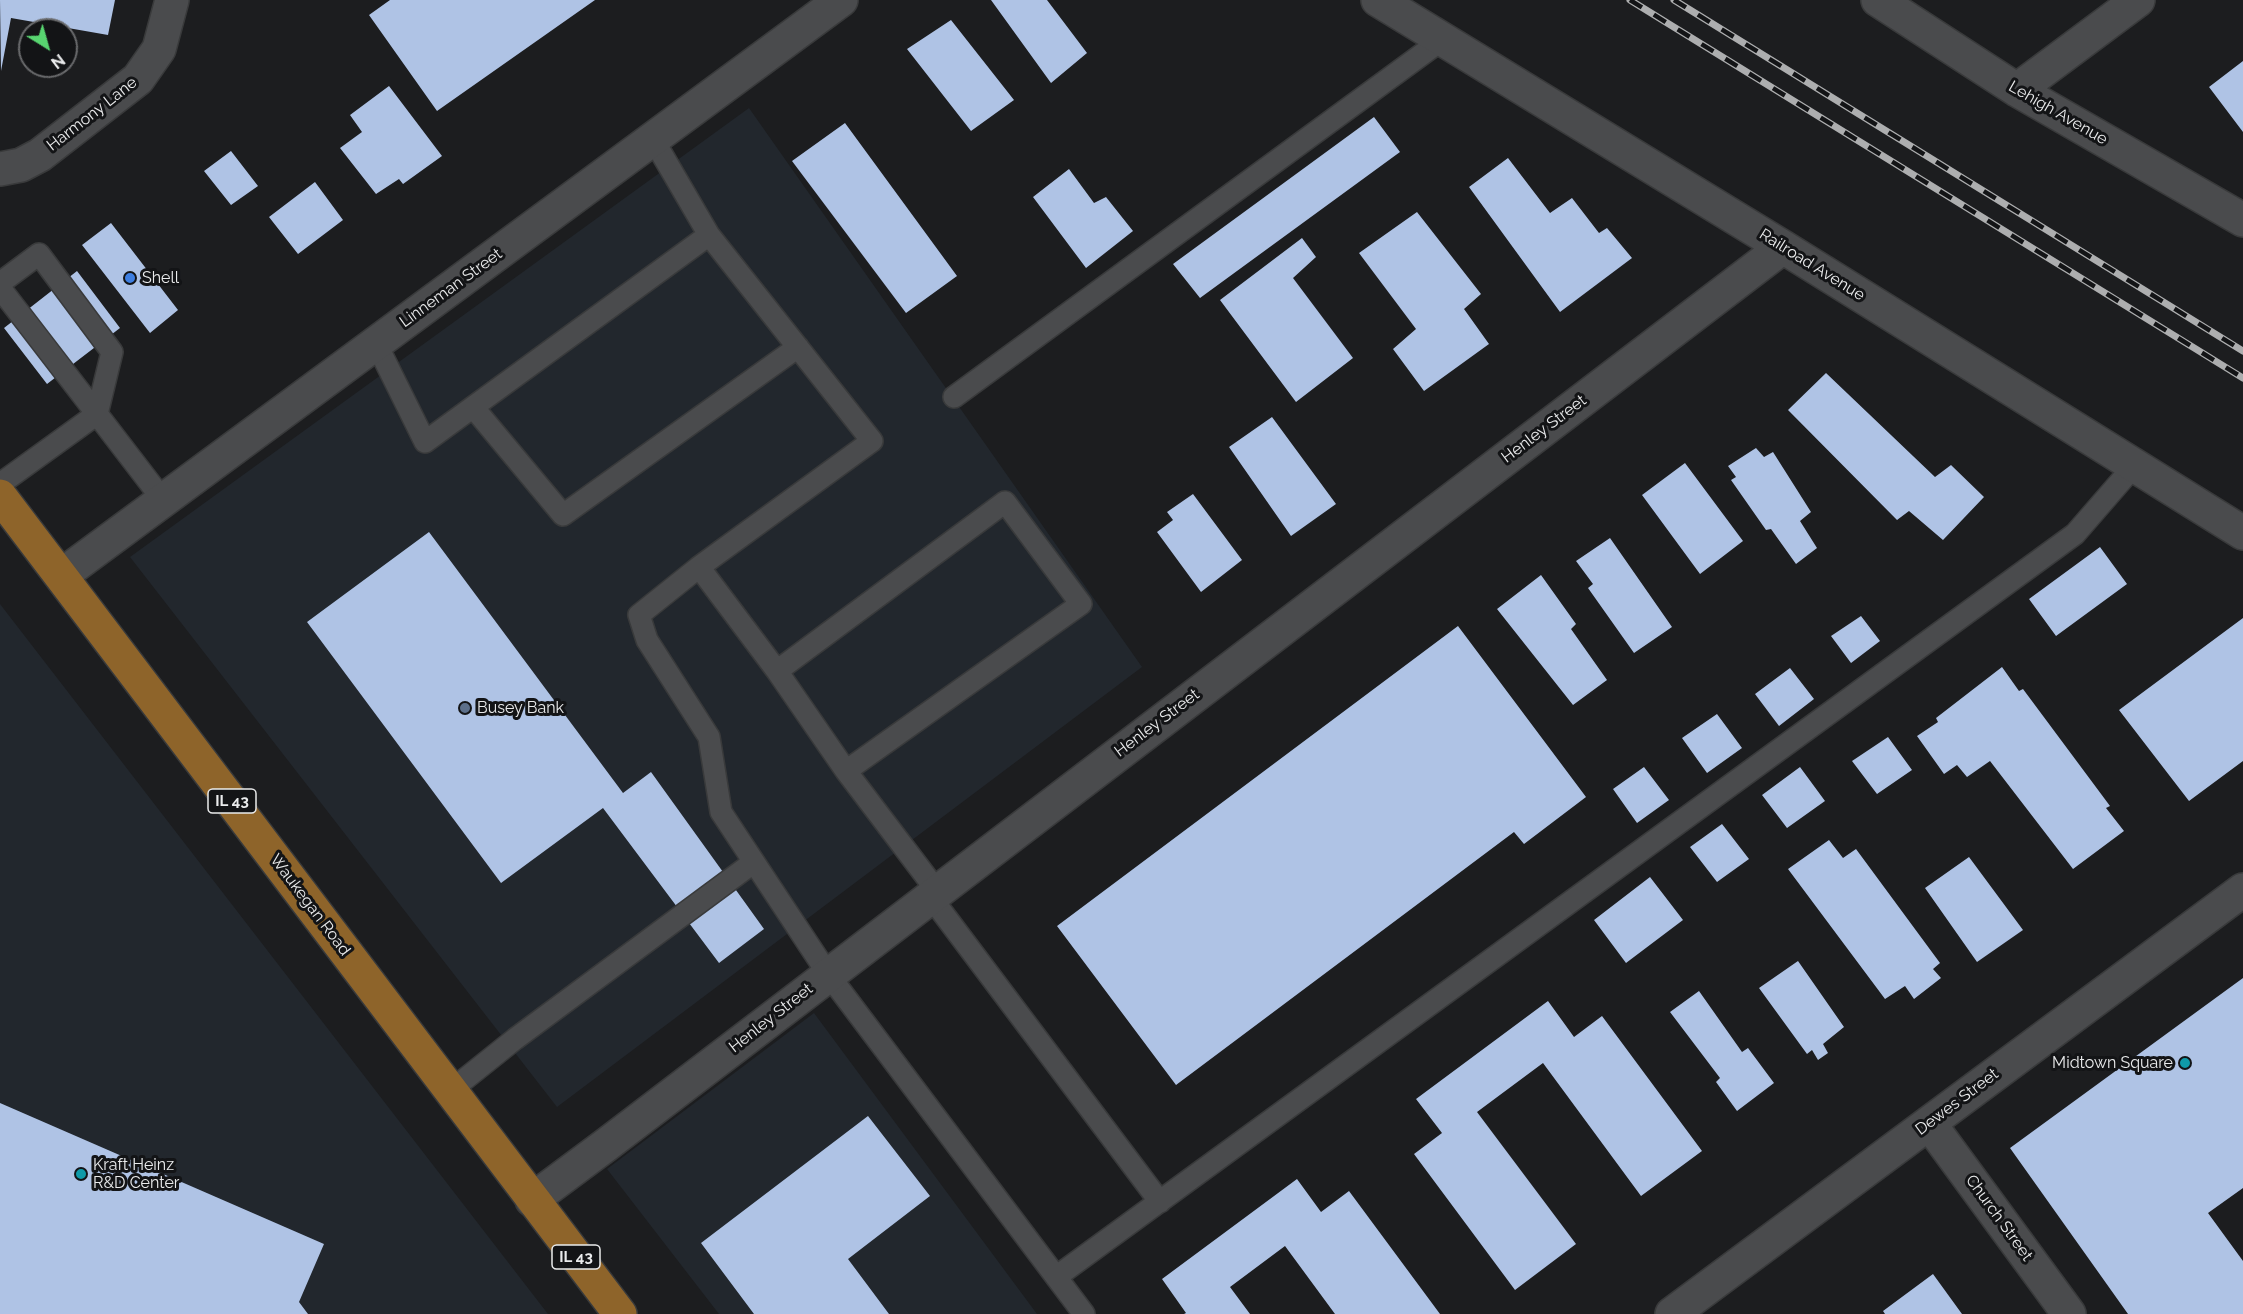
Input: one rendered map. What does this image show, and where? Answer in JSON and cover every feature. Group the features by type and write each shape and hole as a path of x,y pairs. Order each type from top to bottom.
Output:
{"main road":[{"name":"Waukegan Road","path":"0,496 620,1314"}],"street":[{"name":"Harmony Lane","path":"0,169 21,165 40,154 138,79 159,49 172,0"},
{"name":"Linneman Street","path":"62,575 841,0"},
{"name":"Railroad Avenue","path":"1378,0 1783,247 2243,533"},
{"name":"Lehigh Avenue","path":"1878,0 2017,90 2243,220"},
{"path":"2017,90 2138,0"},
{"name":"Henley Street","path":"532,1200 1783,247"},
{"name":"Dewes Street","path":"1672,1314 2243,890"},
{"name":"Church Street","path":"1929,1123 2069,1314"}],"lane":[{"path":"954,397 1443,39"},
{"path":"653,139 710,235 872,441 699,567 639,615 647,640 709,737 721,812 828,974 1084,1314"},
{"path":"376,343 425,441 710,235"},
{"path":"0,283 39,254 112,352 97,414 0,484"},
{"path":"0,288 163,500"},
{"path":"473,407 563,515 798,346"},
{"path":"1056,1277 2074,534 2134,466"},
{"path":"777,671 1005,502 1081,604 846,771"},
{"path":"699,567 777,671 846,771 904,847 934,894 1160,1202"},
{"path":"450,1091 515,1039 754,862"}],"shaded area":[{"path":"749,108 1142,667 557,1107 130,557"},
{"name":"Kraft Heinz R&D Center","path":"0,604 548,1314 0,1314"},
{"path":"814,1013 1037,1314 719,1314 607,1169"}],"building":[{"path":"0,0 115,0 108,35 78,30 78,18 11,18 1,71"},
{"path":"390,0 595,0 437,111 369,15"},
{"path":"991,0 1047,0 1087,53 1051,83"},
{"path":"951,20 1014,100 971,131 907,49"},
{"path":"2243,61 2243,132 2209,87"},
{"path":"389,86 442,156 403,184 399,179 376,194 340,148 362,132 350,115"},
{"path":"1374,117 1400,152 1200,298 1173,264"},
{"path":"845,123 957,276 906,313 792,161"},
{"path":"231,151 258,186 231,205 204,171"},
{"path":"1508,158 1550,213 1572,198 1599,233 1607,228 1632,258 1560,312 1469,187"},
{"path":"1069,169 1094,203 1106,197 1133,231 1086,268 1033,197"},
{"path":"315,182 343,220 298,254 269,217"},
{"path":"1417,212 1481,294 1464,309 1489,344 1424,391 1393,349 1416,329 1359,253"},
{"name":"Shell","path":"111,223 178,310 150,333 82,245"},
{"path":"1302,238 1316,257 1293,278 1353,358 1296,402 1220,300"},
{"name":"Shell","path":"77,271 120,328 47,384 4,328"},
{"path":"1826,373 1935,477 1951,465 1984,497 1943,540 1909,511 1897,520 1788,410"},
{"path":"1272,417 1336,504 1291,536 1229,447"},
{"path":"1756,448 1764,457 1773,452 1811,512 1800,521 1817,548 1796,564 1771,529 1766,530 1731,480 1736,477 1728,466"},
{"path":"1685,463 1743,541 1700,574 1642,495"},
{"path":"1193,494 1242,560 1201,592 1157,532 1173,520 1167,512"},
{"name":"Busey Bank","path":"429,532 623,793 651,772 764,929 719,963 603,808 501,883 307,622"},
{"path":"1610,538 1672,627 1634,653 1588,588 1593,584 1576,561"},
{"path":"2100,547 2127,584 2056,636 2029,599"},
{"path":"1541,575 1576,624 1571,629 1607,680 1573,705 1497,609"},
{"path":"1861,616 1880,641 1851,663 1831,636"},
{"path":"2243,618 2243,761 2189,801 2119,710"},
{"path":"1458,626 1586,797 1524,844 1514,832 1176,1085 1057,926"},
{"path":"2002,667 2019,691 2023,689 2110,806 2106,808 2124,831 2073,869 1990,761 1967,777 1957,765 1944,774 1917,736 1938,722 1936,718"},
{"path":"1790,668 1814,699 1779,726 1755,694"},
{"path":"1717,714 1742,748 1707,773 1682,738"},
{"path":"1888,737 1912,770 1877,794 1852,761"},
{"path":"1644,767 1669,800 1637,823 1613,789"},
{"path":"1800,767 1825,801 1787,828 1762,795"},
{"path":"1722,824 1749,859 1717,882 1690,847"},
{"path":"1829,840 1843,858 1856,849 1940,963 1933,969 1941,978 1914,999 1905,986 1885,999 1788,869"},
{"path":"1969,857 2023,930 1977,962 1925,888"},
{"path":"1650,877 1683,920 1626,963 1594,920"},
{"path":"1798,961 1844,1027 1823,1044 1828,1053 1818,1060 1812,1050 1807,1054 1759,988"},
{"name":"Midtown Square","path":"2243,978 2243,1188 2208,1213 2243,1261 2243,1314 2128,1314 2010,1148"},
{"path":"1699,991 1742,1052 1748,1048 1774,1083 1737,1111 1716,1082 1720,1078 1670,1012"},
{"path":"1548,1001 1574,1037 1602,1016 1702,1151 1641,1196 1543,1063 1477,1112 1576,1244 1515,1290 1414,1154 1442,1133 1416,1099"},
{"name":"Kraft Heinz R&D Center","path":"0,1103 324,1244 299,1302 308,1314 0,1314"},
{"path":"868,1116 930,1196 848,1259 889,1314 754,1314 701,1243"},
{"path":"1297,1179 1321,1212 1349,1191 1440,1314 1335,1314 1285,1246 1230,1287 1250,1314 1184,1314 1186,1313 1162,1279"},
{"path":"1933,1274 1962,1314 1885,1314 1883,1311"}],"railway":[{"path":"1630,0 2243,378"},
{"path":"1674,0 2243,351"}],"place":[{"name":"Shell","path":"130,278"},
{"name":"Busey Bank","path":"465,708"},
{"name":"Midtown Square","path":"2185,1063"},
{"name":"Kraft Heinz R&D Center","path":"81,1174"}]}
